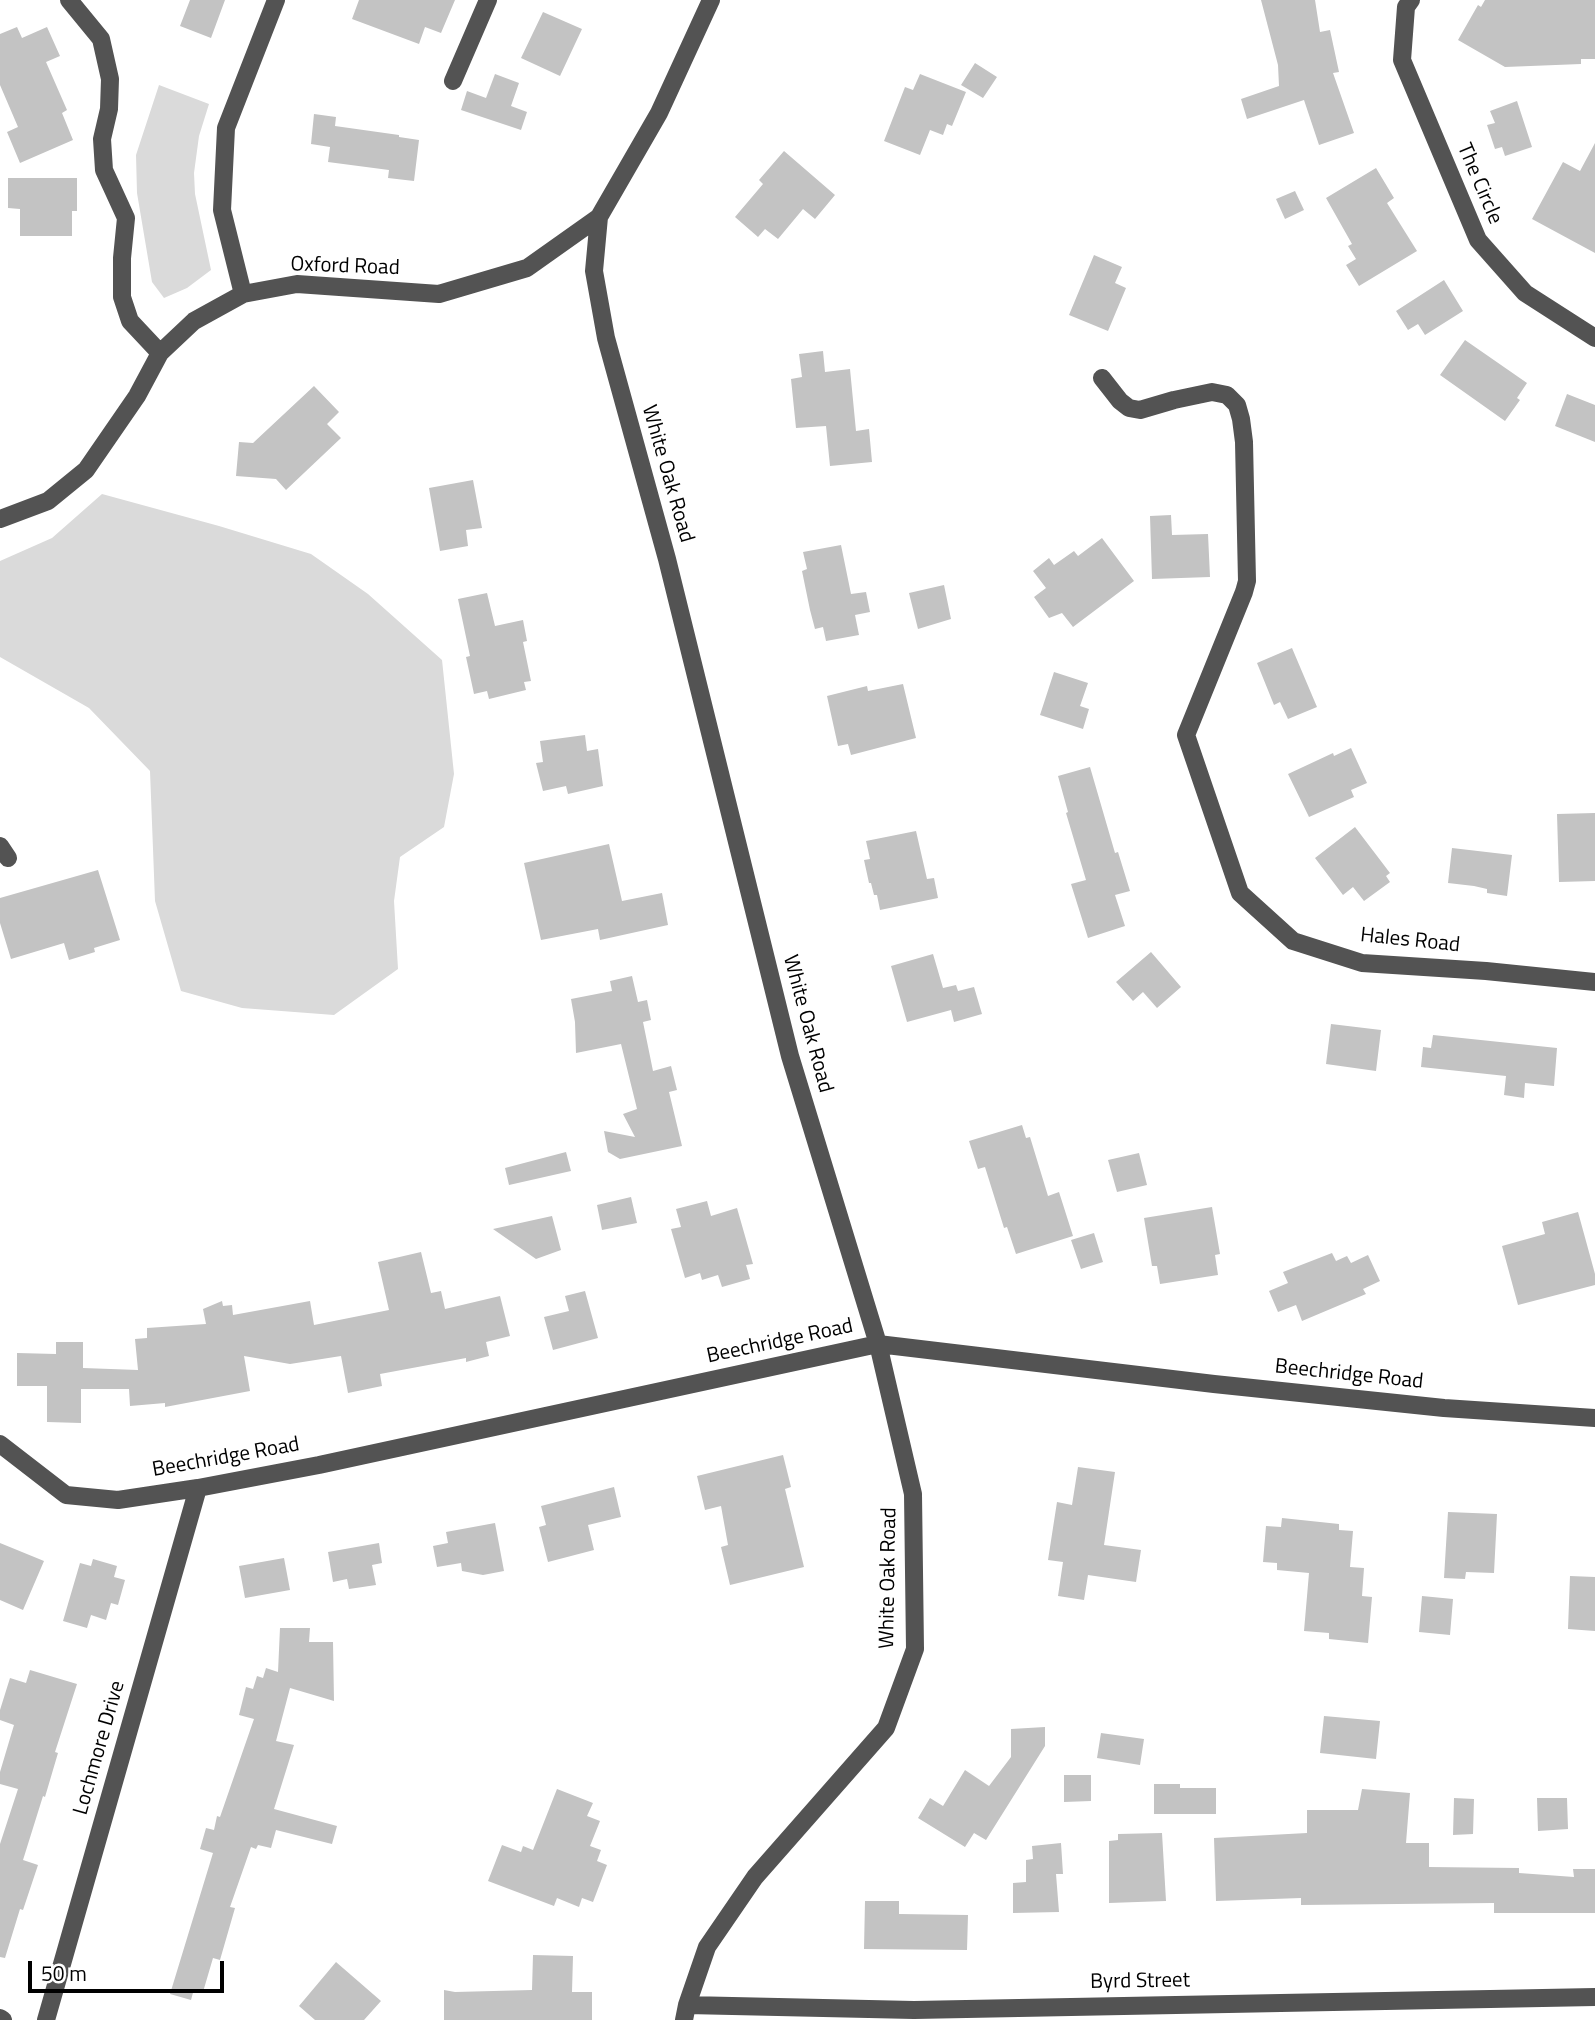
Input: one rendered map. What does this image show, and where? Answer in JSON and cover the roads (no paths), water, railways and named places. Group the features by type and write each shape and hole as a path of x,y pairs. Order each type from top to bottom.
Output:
{"street":[{"path":"69,0 101,39 110,79 109,109 102,139 104,170 127,218 122,258 122,297 130,321 160,354"},
{"path":"243,294 222,210 226,128 276,0"},
{"path":"453,81 488,0"},
{"name":"White Oak Road","path":"685,2013 707,1947 755,1877 886,1728 915,1648 913,1494 878,1344 790,1056 667,559 606,338 594,271 599,217 659,113 711,0"},
{"name":"The Circle","path":"1412,0 1406,7 1402,60 1478,240 1525,293 1595,338"},
{"name":"Oxford Road","path":"0,519 48,501 86,470 136,396 160,354 194,321 243,294 297,284 439,293 527,268 599,217"},
{"name":"Hales Road","path":"1102,378 1129,408 1140,410 1212,392 1227,395 1237,405 1241,419 1244,442 1247,581 1186,735 1240,893 1293,941 1362,963 1486,971 1595,982"},
{"name":"Beechridge Road","path":"0,1444 66,1495 118,1500 319,1465 878,1344 1444,1408 1595,1418"},
{"name":"Lochmore Drive","path":"46,2020 198,1488"},
{"name":"Byrd Street","path":"685,2013 1595,1997"}]}
